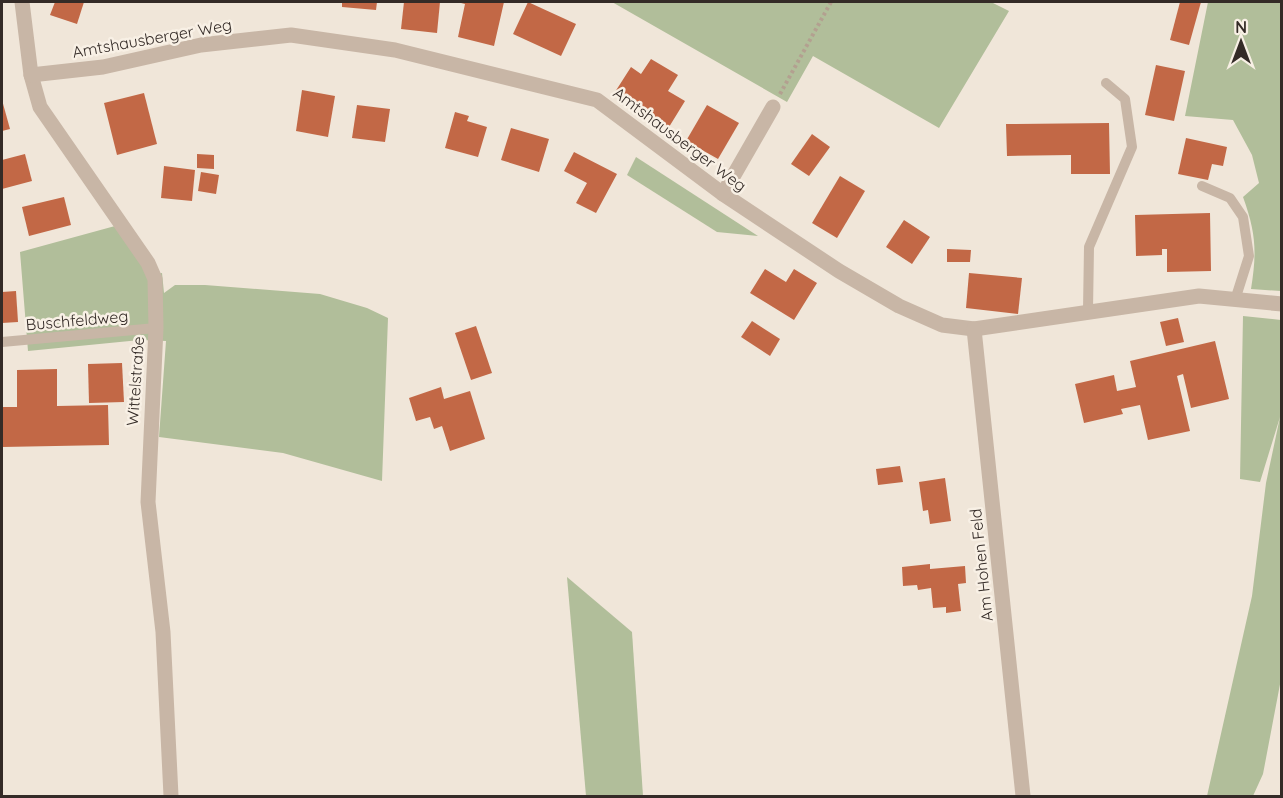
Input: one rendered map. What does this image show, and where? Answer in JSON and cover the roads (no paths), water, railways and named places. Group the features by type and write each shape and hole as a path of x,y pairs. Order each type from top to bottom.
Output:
{"street":[{"name":"Wittelstraße","path":"22,2 31,75 40,107 148,263 155,279 156,328 148,502 163,632 171,796"},
{"name":"Amtshausberger Weg","path":"31,75 103,66 201,45 291,35 395,50 597,100 723,195 899,306 942,325 974,329 1088,310 1199,296 1281,304"},
{"path":"723,195 773,107"},
{"name":"Am Hohen Feld","path":"974,329 1023,796"}],"lane":[{"path":"1088,310 1089,247 1132,147 1125,99 1106,83"},
{"path":"1202,186 1230,198 1243,217 1249,256 1235,300"},
{"name":"Buschfeldweg","path":"2,342 156,328"}]}
